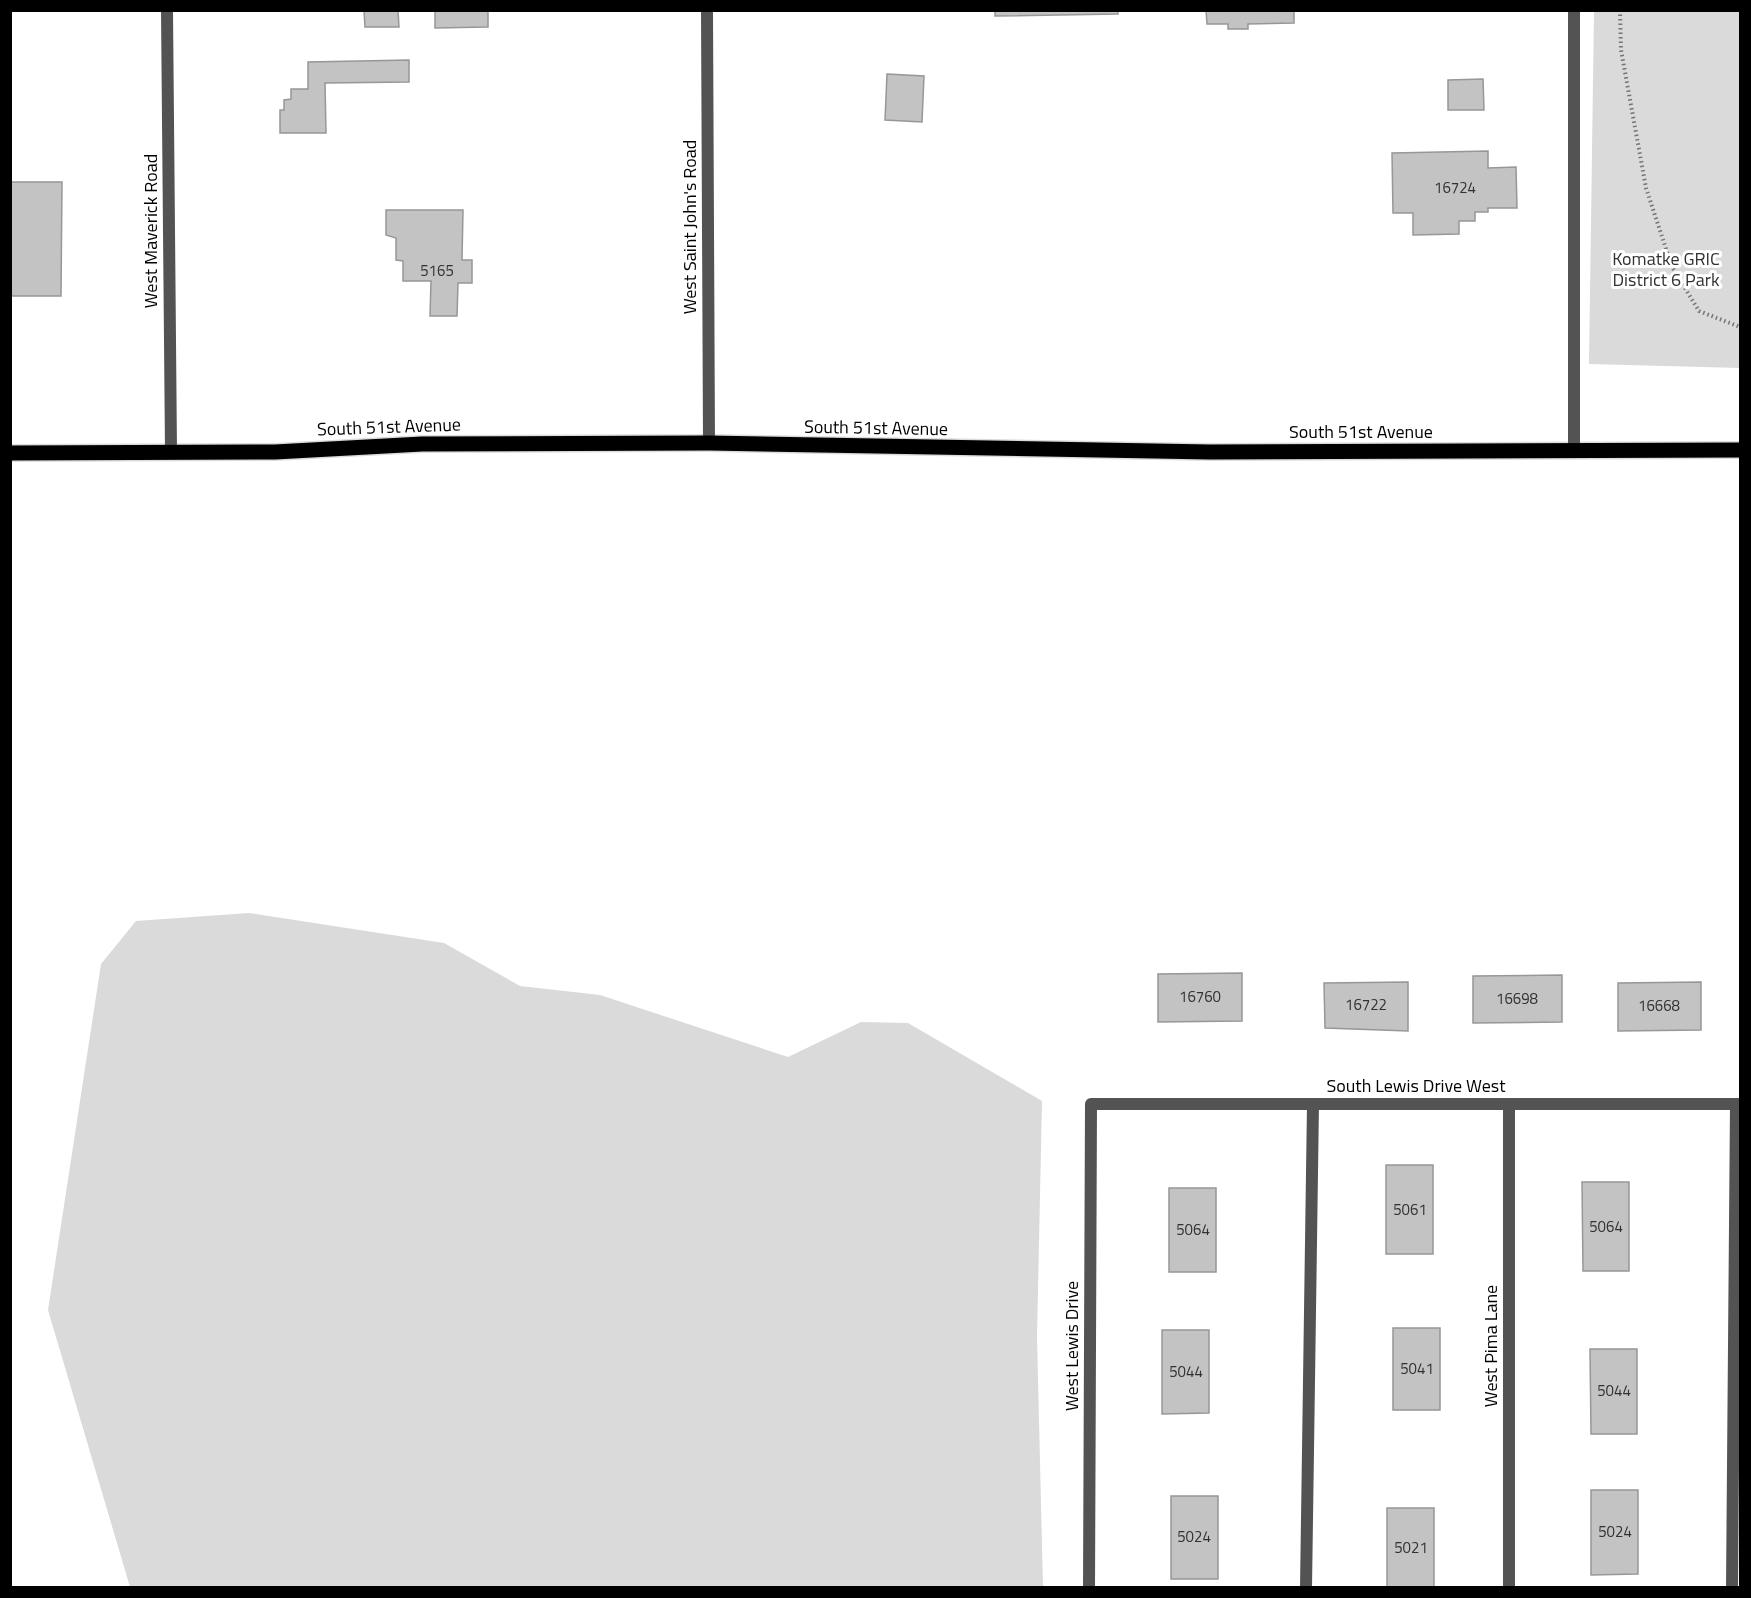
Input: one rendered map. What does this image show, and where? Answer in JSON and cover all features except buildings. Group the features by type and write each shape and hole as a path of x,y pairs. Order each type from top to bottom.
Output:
{"main road":[{"name":"South 51st Avenue","path":"10,453 275,452 422,444 709,443 1187,452 1740,450"}],"street":[{"name":"West Maverick Road","path":"167,10 171,451"},
{"name":"West Saint John's Road","path":"707,10 709,443"},
{"path":"1574,10 1574,450"},
{"name":"South Lewis Drive West","path":"1091,1104 1738,1104"},
{"name":"West Lewis Drive","path":"1089,1587 1091,1104"},
{"path":"1306,1587 1313,1104"},
{"name":"West Pima Lane","path":"1509,1104 1509,1587"},
{"path":"1732,1587 1738,1104"}],"path":[{"path":"1620,10 1621,50 1646,188 1672,267 1699,311 1740,327"}],"green space":[{"name":"Komatke GRIC District 6 Park","path":"1594,11 1740,11 1740,368 1589,364"},
{"path":"249,913 444,943 520,986 600,995 788,1057 861,1022 908,1023 1042,1101 1037,1337 1043,1587 130,1587 48,1310 101,964 136,921"}]}
